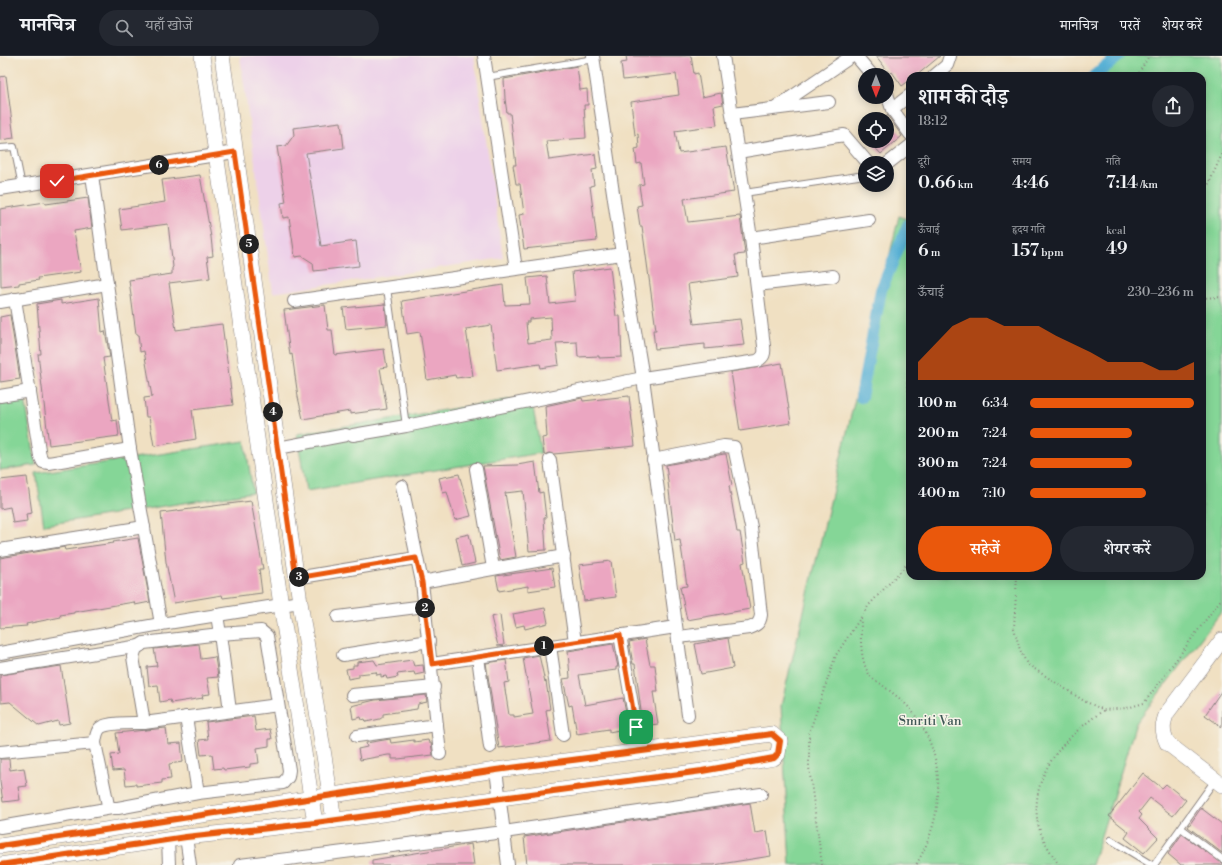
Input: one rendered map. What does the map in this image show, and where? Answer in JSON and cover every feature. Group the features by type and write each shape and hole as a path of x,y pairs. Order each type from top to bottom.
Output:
{"street":[{"path":"202,56 281,605 315,823"},
{"path":"222,56 296,578 334,820"},
{"path":"484,56 516,269"},
{"path":"278,448 406,426 643,378 757,361 762,358 765,354 751,238 722,56"},
{"path":"775,109 852,56"},
{"path":"856,56 866,68"},
{"path":"939,72 947,65 950,56"},
{"path":"593,57 622,254 643,378 688,715"},
{"path":"892,109 906,98"},
{"path":"732,114 829,102"},
{"path":"890,104 892,109 906,128"},
{"path":"738,152 844,136 862,156"},
{"path":"894,159 906,149"},
{"path":"0,190 235,152"},
{"path":"92,175 130,449 161,624"},
{"path":"751,238 869,220"},
{"path":"294,301 622,254"},
{"path":"757,285 833,276"},
{"path":"0,302 107,284"},
{"path":"15,299 42,462 49,463 130,449"},
{"path":"0,396 30,391"},
{"path":"432,664 620,635 749,628 756,625 760,621 761,615 751,527 734,447 724,446 653,460"},
{"path":"550,460 575,642"},
{"path":"476,469 493,568"},
{"path":"402,486 422,582 432,664 440,754"},
{"path":"0,550 144,527"},
{"path":"422,582 564,556"},
{"path":"296,578 416,558"},
{"path":"0,653 161,624 300,602"},
{"path":"338,617 425,606"},
{"path":"217,615 230,711"},
{"path":"0,668 140,646 144,644 220,634 261,631 267,636 289,770 288,778 283,782 198,794 0,828"},
{"path":"620,635 636,727"},
{"path":"1219,783 1167,743 1163,735 1163,726 1168,713 1222,640"},
{"path":"343,655 429,641"},
{"path":"140,646 136,648 133,657 144,723"},
{"path":"550,646 563,735"},
{"path":"478,657 490,747"},
{"path":"352,695 434,687"},
{"path":"112,808 108,805 95,743 97,733 101,727 144,723 278,705"},
{"path":"186,717 198,794"},
{"path":"357,736 437,725"},
{"path":"0,846 496,770 772,734 780,741 778,754 765,760 702,771 315,823 168,839 0,865"},
{"path":"0,752 95,743"},
{"path":"496,770 501,798 508,865"},
{"path":"240,865 504,832 761,794"},
{"path":"186,837 190,865"},
{"path":"168,839 169,865"}],"lane":[{"path":"488,77 593,57"},
{"path":"0,148 14,147 22,186"},
{"path":"744,192 858,176"},
{"path":"387,288 406,426"},
{"path":"1111,840 1153,865 1181,828 1219,783"},
{"path":"1181,828 1222,859"}],"path":[{"path":"1139,72 1148,56"},
{"path":"1206,190 1222,154"},
{"path":"1206,298 1222,297"},
{"path":"822,865 809,767 809,733 836,655 869,605 906,565"},
{"path":"1017,580 1014,628 1020,650 1027,664 1084,701 1104,710 1127,708 1144,703 1222,598"},
{"path":"862,616 861,644 864,659 872,678 895,695 910,709 924,728 934,754 938,782 938,809 932,834 916,865"},
{"path":"1059,865 1041,834 1037,819 1037,800 1042,778 1052,757 1071,735 1104,710"}],"shaded area":[{"path":"240,56 474,56 503,258 273,293"}],"green space":[{"name":"Smriti Van","path":"1125,56 1222,56 1222,611 1136,723 1092,865 790,865 781,706 899,216 906,219 906,580 1206,580 1206,72 1105,72"},
{"path":"531,396 541,453 306,491 297,434"},
{"path":"25,399 36,465 0,470 0,403"},
{"path":"245,441 253,492 44,525 36,473"}],"building":[{"path":"626,56 691,56 694,74 698,73 702,97 721,93 723,104 714,106 717,125 675,131 679,153 726,147 734,192 684,199 688,222 740,216 745,254 735,255 738,277 688,284 694,324 740,319 744,345 705,349 705,344 655,349 653,330 656,330 642,226 640,226 637,206 642,205 639,185 644,184 641,163 637,164 635,149 639,148 638,134 635,135 631,102 679,95 676,74 623,80 621,63 627,62"},
{"path":"876,56 940,56 921,72 906,72 906,83 902,86 894,75 894,68 885,68"},
{"path":"577,66 580,90 587,89 588,105 584,105 586,138 546,141 549,160 595,154 597,169 592,170 594,185 590,186 597,241 524,249 519,215 524,214 520,184 516,184 513,165 516,165 510,113 507,113 505,99 504,79"},
{"path":"6,76 14,138 0,140 0,77"},
{"path":"341,122 344,148 306,153 321,246 356,241 359,266 314,271 313,263 302,256 295,257 289,217 283,218 281,203 286,202 277,147 286,146 294,135 293,128"},
{"path":"894,125 902,136 894,143"},
{"path":"875,148 888,148 881,154"},
{"path":"200,175 213,256 207,257 210,278 169,283 176,330 222,324 233,405 192,410 196,439 154,446 149,417 146,417 144,398 152,397 144,351 140,352 138,334 136,334 129,280 172,274 173,267 168,224 122,230 119,209 165,202 162,180"},
{"path":"88,198 92,228 74,231 81,272 38,278 39,280 19,283 19,285 1,287 0,209 45,202 46,204"},
{"path":"610,267 616,316 620,316 622,357 578,357 577,342 556,343 559,365 541,368 540,364 497,370 491,325 466,329 473,376 456,378 455,375 427,380 420,332 407,334 402,301 503,285 505,305 530,304 527,278 547,276 550,304 575,301 572,272","holes":["551,317 552,340 528,343 526,322 529,322 529,319"]},
{"path":"99,298 102,332 105,331 110,357 103,358 112,421 117,420 119,436 49,445 38,354 41,354 37,304 61,300 61,304"},
{"path":"385,304 387,325 346,329 343,308"},
{"path":"325,305 328,330 332,330 335,355 384,349 387,367 380,368 387,409 350,414 350,411 303,419 298,397 292,354 290,355 284,310"},
{"path":"10,315 20,379 0,382 0,317"},
{"path":"782,363 791,423 740,431 731,372"},
{"path":"629,396 635,446 554,454 549,453 544,455 542,438 547,437 545,406 582,398 583,401"},
{"path":"726,454 732,485 729,486 737,532 740,532 745,562 742,563 750,609 687,620 680,587 687,586 680,540 675,541 666,465"},
{"path":"535,462 539,493 543,492 546,518 544,518 546,550 529,551 523,491 505,493 516,557 500,560 483,466 517,465"},
{"path":"459,474 471,516 455,520 447,492 443,493 439,478"},
{"path":"27,477 32,513 26,514 27,521 13,523 10,507 0,509 0,480"},
{"path":"251,501 263,569 259,569 262,593 223,598 222,595 174,603 166,562 161,513"},
{"path":"469,534 475,563 462,566 456,537"},
{"path":"138,538 150,602 135,605 134,602 74,612 60,615 61,617 26,624 27,626 0,628 0,558 64,547 65,550"},
{"path":"611,561 616,597 584,601 579,565"},
{"path":"552,568 555,587 528,591 528,586 499,591 496,576"},
{"path":"545,608 548,623 525,629 524,625 516,627 513,614"},
{"path":"500,615 504,645 498,646 491,617"},
{"path":"728,638 733,668 701,674 695,644"},
{"path":"645,639 650,665 655,665 658,692 653,692 658,724 643,726 635,664 633,664 629,642"},
{"path":"199,644 201,659 215,657 218,677 207,678 210,694 202,695 203,698 171,703 170,700 160,702 158,685 149,686 147,667 157,666 154,649"},
{"path":"613,644 618,667 616,667 616,670 579,675 585,705 623,698 629,728 609,732 609,729 577,734 572,705 569,706 563,679 570,678 568,651"},
{"path":"539,655 545,682 546,681 550,709 546,710 551,741 499,748 486,663 506,660 509,682 504,683 509,715 514,715 514,717 533,714 523,658"},
{"path":"374,660 377,665 412,660 414,666 423,665 424,673 415,675 414,672 397,674 398,677 387,679 386,676 381,677 381,674 377,675 376,672 359,674 359,677 348,679 346,669 353,668 353,665 357,665 357,662"},
{"path":"61,666 70,723 59,725 58,721 39,726 10,702 1,703 0,675"},
{"path":"1222,690 1222,727 1205,715"},
{"path":"426,695 427,702 418,704 417,709 383,714 383,717 380,719 366,722 365,719 362,720 361,717 353,719 351,706 375,700"},
{"path":"254,716 256,731 270,729 272,739 269,739 269,746 257,748 259,763 250,764 250,767 224,770 223,768 214,769 212,754 201,755 199,740 208,739 206,722"},
{"path":"166,728 168,744 181,743 183,762 169,764 171,779 162,780 162,783 136,786 136,784 126,785 124,770 113,771 111,755 119,754 116,733"},
{"path":"390,739 391,743 428,740 429,743 431,743 433,755 392,759 392,755 388,755 360,760 358,749 367,747 366,743"},
{"path":"0,759 9,759 10,770 24,768 27,786 18,787 20,800 3,802 0,782"},
{"path":"1143,773 1162,788 1166,784 1186,800 1173,816 1150,798 1139,812 1142,815 1139,819 1158,838 1144,853 1125,838 1129,832 1109,816"},
{"path":"750,803 755,833 767,831 771,856 714,865 527,865 524,837"},
{"path":"1201,808 1222,824 1222,853 1188,827"},
{"path":"1182,834 1222,863 1222,865 1181,865 1168,854"},
{"path":"471,844 474,865 372,865 372,860"}],"waterway":[{"path":"1099,72 1119,56"},
{"path":"861,397 881,290 906,230"}],"cycle path":[{"path":"0,846 496,770 772,734 780,741 778,754 774,758 702,771 315,823 186,837 0,865"}],"route":[{"path":"57,181 235,152 296,578 416,558 422,582 432,664 620,635 636,727"}]}
